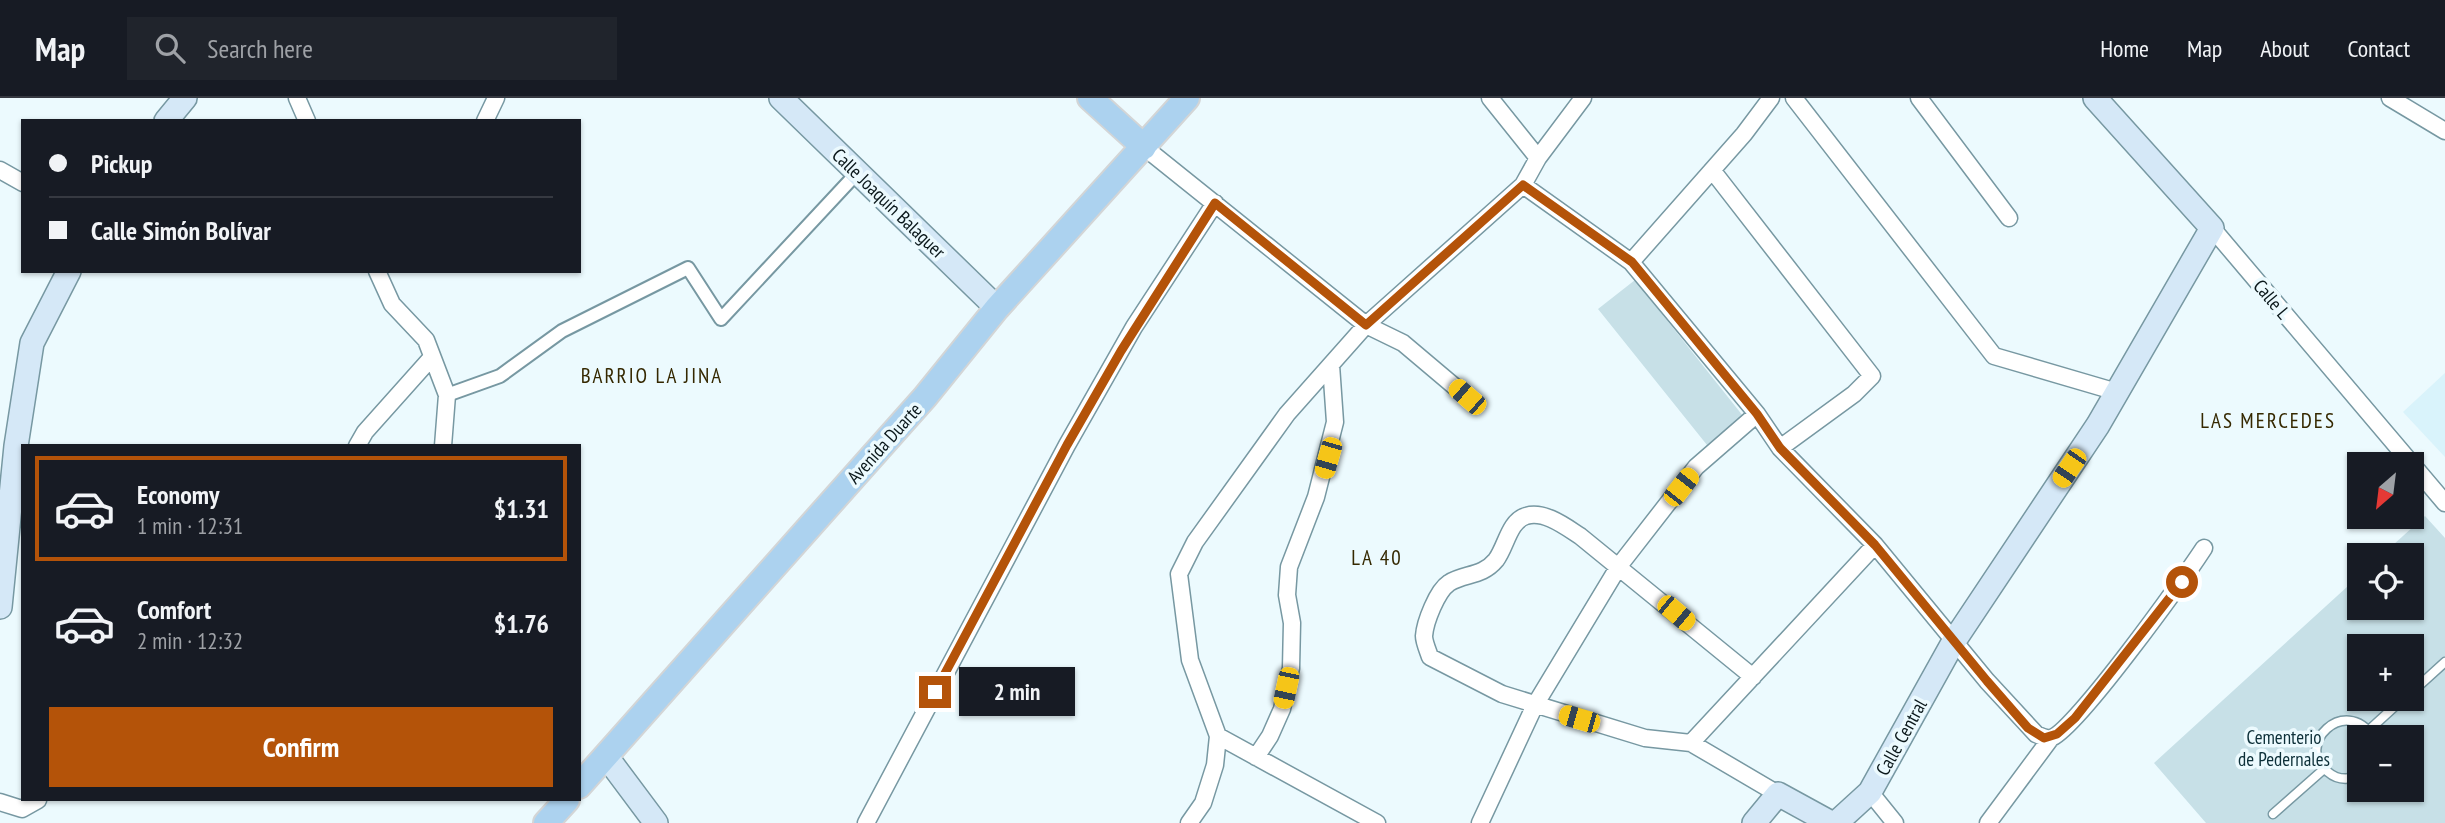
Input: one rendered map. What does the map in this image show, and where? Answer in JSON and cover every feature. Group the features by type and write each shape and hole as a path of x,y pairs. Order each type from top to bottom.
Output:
{"main road":[{"path":"168,119 185,98"},
{"path":"1090,98 1144,147"},
{"name":"Avenida Duarte","path":"581,784 925,397 997,308 1187,98"},
{"name":"Calle L","path":"2095,98 2212,228"},
{"name":"Calle Joaquín Balaguer","path":"789,100 857,173 997,308"},
{"name":"Calle Central","path":"1834,823 1870,792 1954,641 2098,425 2212,228"},
{"path":"0,607 13,443 32,343 68,273"},
{"path":"606,756 656,823"},
{"path":"1754,823 1778,794 1834,823"},
{"path":"546,823 566,801"}],"street":[{"path":"297,98 306,119"},
{"path":"486,119 496,98"},
{"path":"1490,98 1538,158"},
{"path":"1189,823 1203,803 1215,765 1218,736 1190,660 1179,574 1195,542 1287,414 1366,325 1523,185 1538,158 1583,98"},
{"path":"1632,262 1771,98"},
{"path":"1794,98 1994,356 2117,392"},
{"path":"1919,98 2009,218"},
{"path":"2390,98 2445,131"},
{"path":"1144,147 1366,325 1403,344 1467,397"},
{"path":"0,170 21,182"},
{"path":"1712,170 1872,376 1854,394 1780,448"},
{"path":"447,394 500,376 562,331 688,268 721,319 857,173"},
{"path":"1523,185 1632,262 1757,414 1780,448 1875,545 2028,728 2044,738 2051,738"},
{"path":"866,823 1073,433 1134,327 1215,203"},
{"name":"Calle L","path":"2212,228 2445,503"},
{"path":"382,274 392,304 426,340 447,394 443,444"},
{"path":"358,444 365,432 432,357"},
{"path":"1256,757 1270,736 1282,709 1291,668 1292,623 1287,595 1289,567 1316,497 1335,422 1331,365"},
{"path":"1480,823 1535,705 1619,566 1696,467 1757,414"},
{"path":"1753,677 1619,566 1558,522 1541,516 1525,516 1515,524 1496,560 1478,575 1449,584 1437,597 1424,637 1430,657 1502,694 1645,738 1691,743 1778,794"},
{"path":"1691,743 1875,545"},
{"path":"1988,823 2051,738 2075,718 2171,598 2204,548"},
{"path":"1218,736 1377,823"},
{"path":"1870,792 1895,823"},
{"path":"0,802 22,810 36,801"}],"lane":[{"path":"2424,681 2445,662"},
{"path":"2379,725 2392,711"},
{"path":"2347,779 2338,778 2324,769 2317,754 2319,737 2330,725 2346,720 2362,725"},
{"path":"2273,814 2324,769"}],"shaded area":[{"path":"2445,373 2445,457 2403,412"}],"green space":[{"path":"1635,280 1743,416 1707,445 1598,309"},
{"name":"Cementerio de Pedernales","path":"2425,516 2445,538 2445,823 2206,823 2154,763 2347,587 2347,620 2424,620 2424,543 2395,543 2411,529 2424,529"}],"district":[{"name":"BARRIO LA JINA","path":"652,376"},
{"name":"LAS MERCEDES","path":"2268,421"},
{"name":"LA 40","path":"1377,558"}],"route":[{"path":"935,692 1067,445 1134,327 1215,203 1366,325 1523,185 1632,262 1757,414 1780,448 1875,545 2028,728 2044,738 2051,738 2075,718 2182,582"}]}
